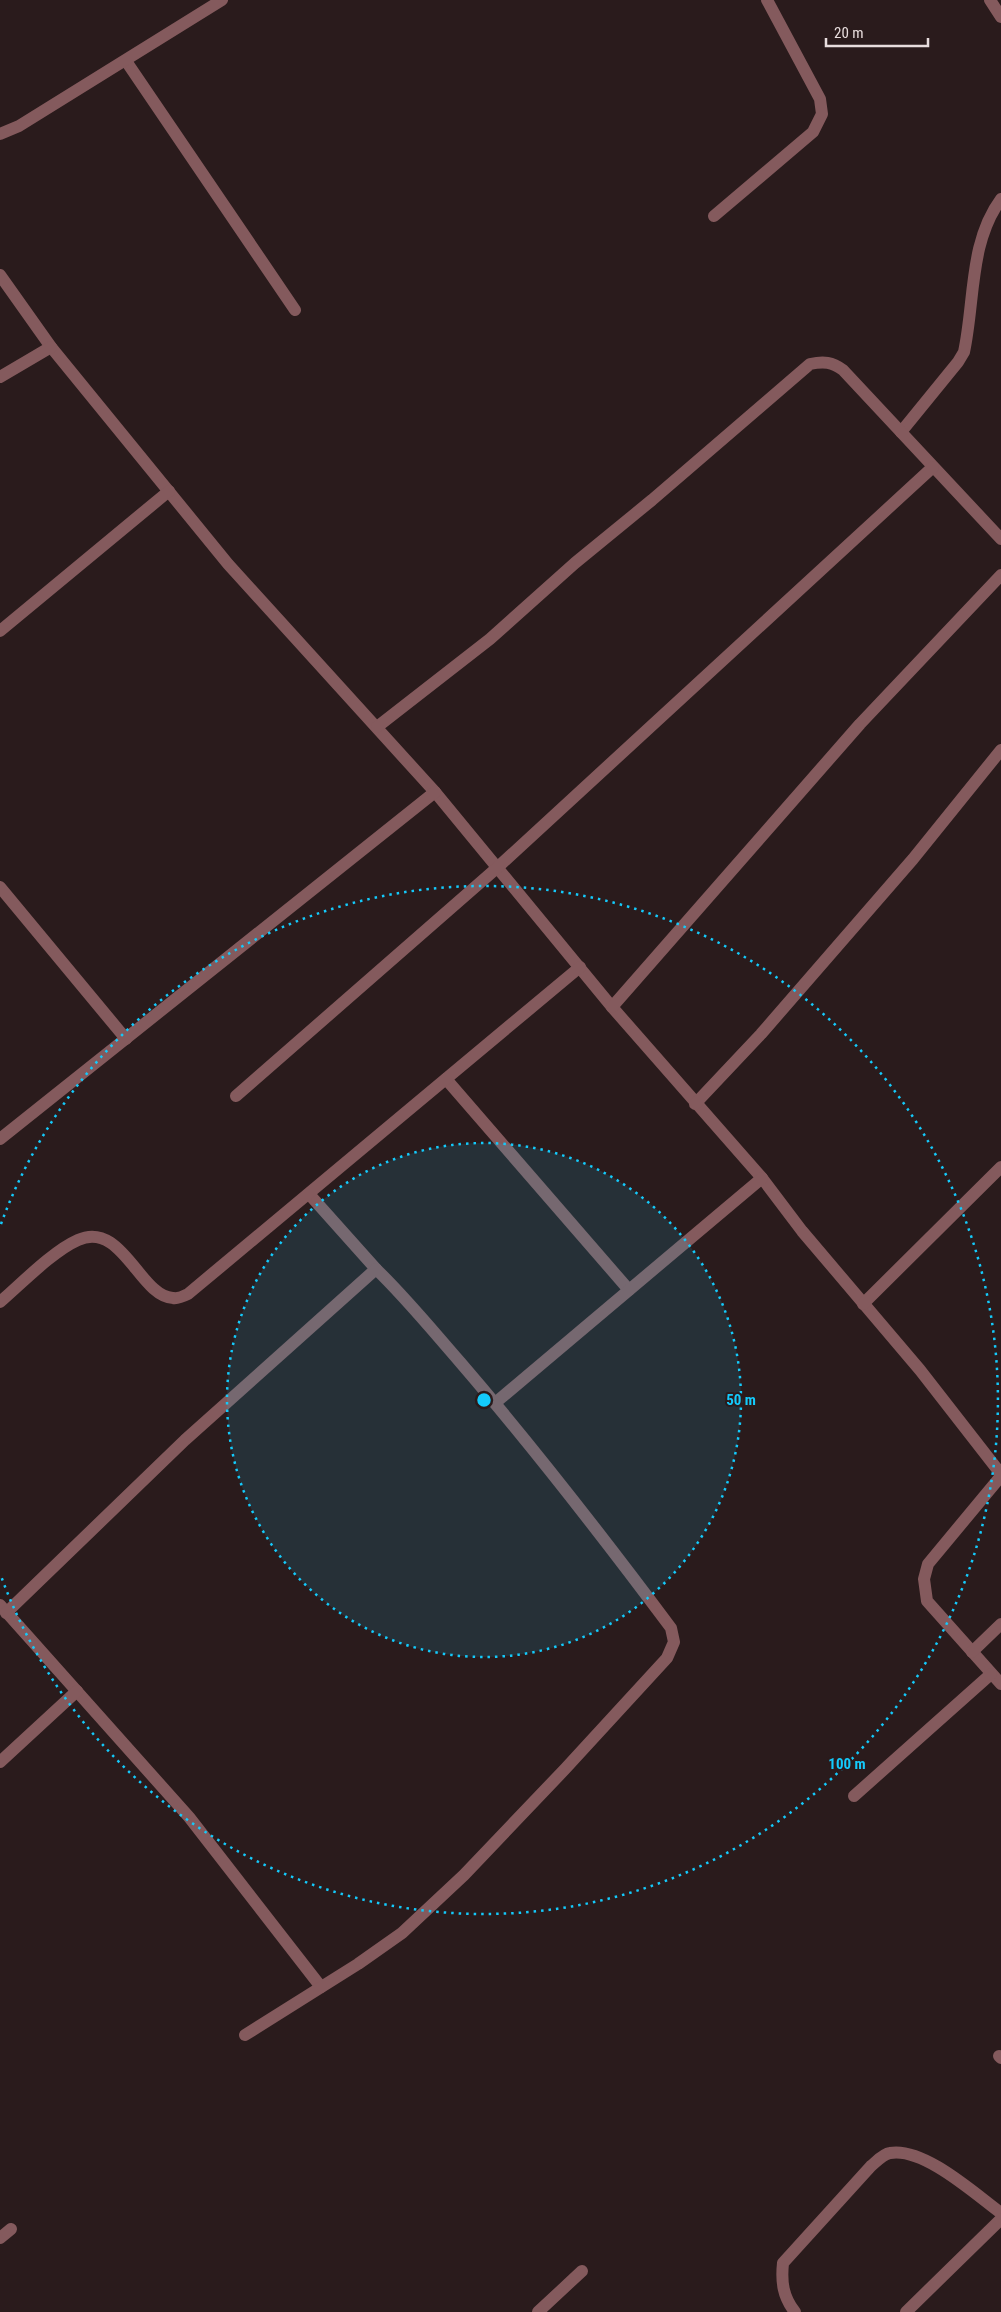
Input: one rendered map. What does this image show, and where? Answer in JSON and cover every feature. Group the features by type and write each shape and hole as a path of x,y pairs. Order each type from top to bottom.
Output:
{"street":[{"path":"0,134 18,126 126,61 222,0"},
{"path":"714,216 812,132 822,114 820,99 767,0"},
{"path":"990,0 1001,17"},
{"path":"126,61 295,310"},
{"path":"901,432 964,352 978,252 985,227 1001,199"},
{"path":"0,275 51,347 228,564 436,792 612,1007 695,1104 762,1178 802,1230 920,1370 1001,1475 928,1564 924,1579 927,1601 1001,1684"},
{"path":"0,377 51,347"},
{"path":"377,727 490,639 575,563 652,500 810,364 823,361 835,364 843,370 1001,539"},
{"path":"236,1096 498,866 934,467"},
{"path":"0,631 169,491"},
{"path":"612,1007 860,724 1001,575"},
{"path":"695,1104 762,1034 914,859 1001,750"},
{"path":"0,1139 436,792"},
{"path":"0,887 126,1039"},
{"path":"0,1302 67,1246 80,1239 95,1236 114,1245 158,1292 173,1298 188,1294 580,967"},
{"path":"446,1079 629,1290"},
{"path":"864,1304 1001,1167"},
{"path":"495,1403 762,1178"},
{"path":"245,2035 402,1933 464,1875 565,1769 667,1658 674,1642 671,1628 595,1526 495,1403 401,1293 376,1269 309,1194"},
{"path":"321,1987 190,1817 3,1609 185,1440 376,1269"},
{"path":"972,1652 1001,1624"},
{"path":"854,1796 991,1674"},
{"path":"0,1762 77,1691"},
{"path":"795,2312 787,2301 782,2278 783,2263 871,2166 888,2153 900,2152 934,2165 1001,2213"},
{"path":"906,2312 1001,2219"},
{"path":"0,2238 11,2229"},
{"path":"538,2312 582,2271"}]}
